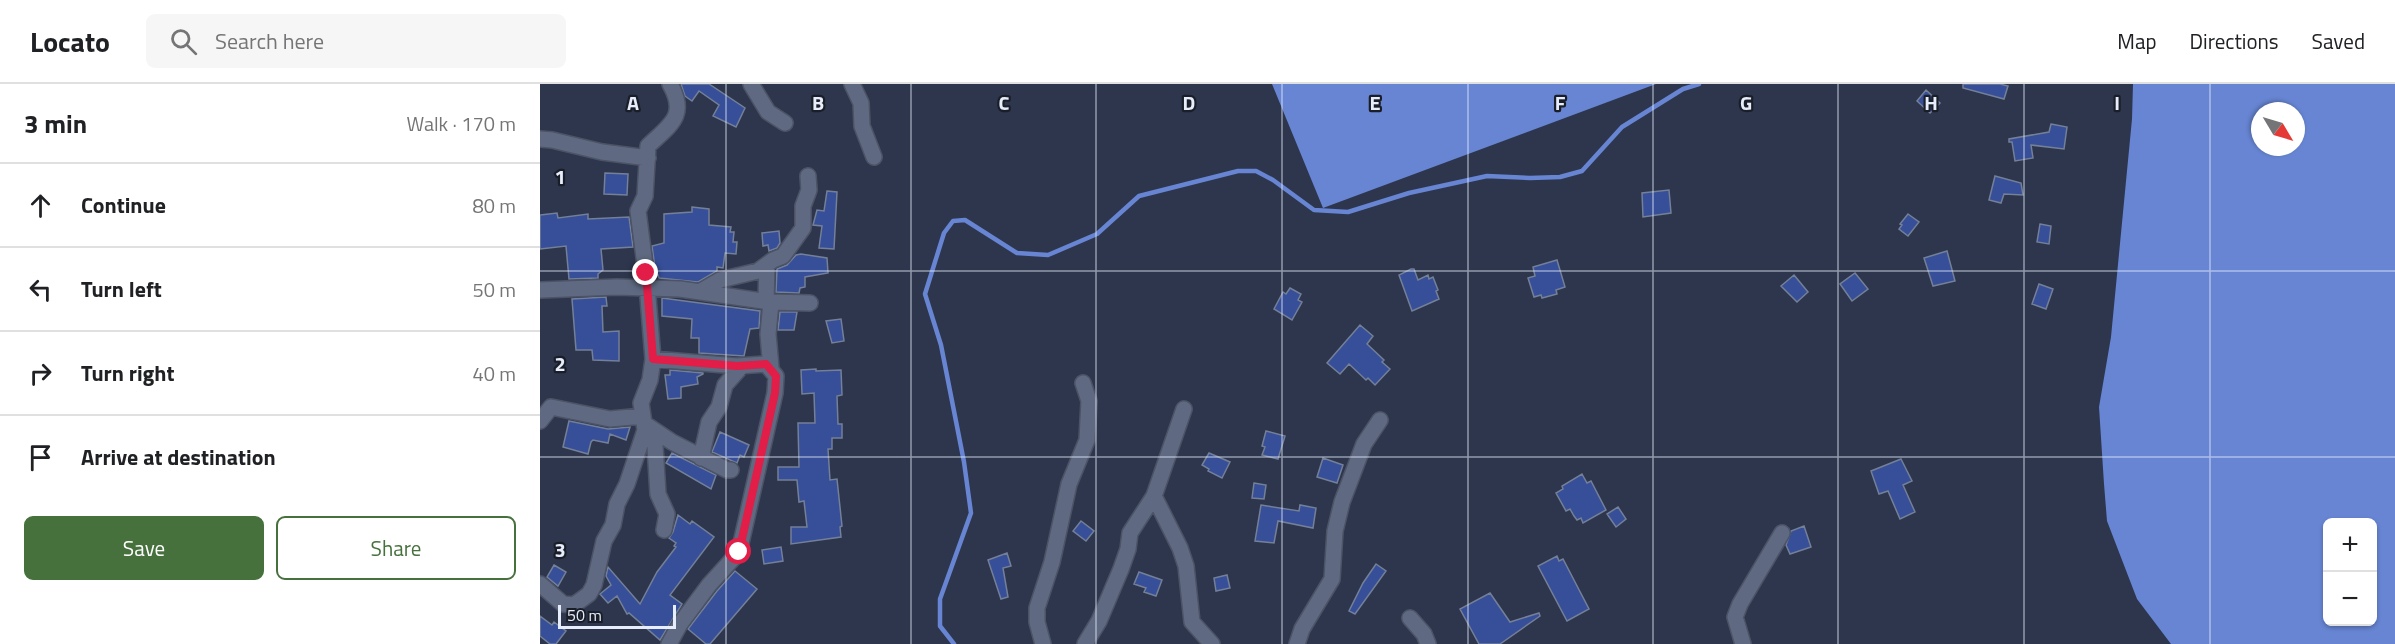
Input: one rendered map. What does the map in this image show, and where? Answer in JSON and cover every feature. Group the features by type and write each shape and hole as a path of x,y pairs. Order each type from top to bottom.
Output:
{"street":[{"path":"664,530 667,514 658,494 647,424 641,403 650,380 653,359 648,288 638,211 645,196 648,146 664,132 678,113 679,100 670,84"},
{"path":"751,84 768,112 785,123"},
{"path":"852,84 861,104 860,118 874,157"},
{"path":"540,139 602,152 648,158"},
{"path":"700,291 720,280 752,273 783,256 803,228 803,206 809,190 808,176"},
{"path":"767,266 771,368"},
{"path":"540,290 648,288 700,291 769,302 810,303"},
{"path":"653,359 742,366 755,363 766,364 776,376 775,393 739,552 704,592 669,644"},
{"path":"701,458 709,422 719,407 724,385 742,366"},
{"path":"1043,644 1037,622 1037,608 1052,562 1069,484 1087,440 1089,401 1083,383"},
{"path":"540,421 551,407 647,424 701,458 731,470"},
{"path":"1085,644 1099,621 1121,569 1128,549 1130,533 1154,496 1184,409"},
{"path":"1297,644 1302,629 1332,579 1335,531 1342,502 1364,444 1380,420"},
{"path":"540,584 563,604 574,605 589,594 594,585 604,541 613,525 617,504 630,477 647,424"},
{"path":"1154,496 1180,548 1186,566 1192,622 1212,644"},
{"path":"1743,644 1735,617 1740,604 1782,533"},
{"path":"1410,618 1424,634 1428,644"}],"water":[{"path":"1272,84 1656,84 1323,208"},
{"path":"2133,84 2395,84 2395,644 2171,644 2137,599 2107,521 2099,407 2111,337 2132,119"}],"building":[{"path":"681,84 709,84 745,108 736,127 713,116 719,105 699,91 692,101 685,96"},
{"path":"1963,84 2008,86 2004,99 1963,88"},
{"path":"1926,90 1940,103 1930,113 1917,101"},
{"path":"2051,124 2067,127 2064,149 2031,145 2033,158 2015,161 2012,142 2009,142 2009,139 2049,132"},
{"path":"605,173 628,174 627,195 604,194"},
{"path":"1995,176 2021,183 2023,195 2004,194 2001,203 1989,200"},
{"path":"1669,190 1671,213 1643,217 1642,193"},
{"path":"827,191 837,192 834,249 819,248 822,226 813,225 817,210 824,211"},
{"path":"692,207 709,209 709,225 731,227 730,232 734,232 733,242 737,242 736,254 725,253 723,268 717,267 717,271 698,282 659,278 656,275 652,246 664,243 664,214 692,212"},
{"path":"557,213 558,218 588,214 588,219 629,217 633,247 601,249 603,270 598,274 598,278 569,279 566,246 540,249 540,215"},
{"path":"1908,214 1919,222 1908,236 1899,229"},
{"path":"2040,224 2051,226 2049,244 2037,242"},
{"path":"779,231 780,243 777,248 769,251 768,245 763,246 762,233"},
{"path":"1947,251 1955,281 1933,286 1924,258"},
{"path":"796,255 827,258 828,273 805,277 805,287 800,288 799,293 776,292 777,269 787,265"},
{"path":"1557,260 1565,287 1556,290 1557,294 1542,298 1541,295 1534,297 1528,278 1535,276 1533,267"},
{"path":"1414,269 1418,280 1428,275 1429,279 1433,277 1439,299 1412,311 1399,275"},
{"path":"1855,273 1868,289 1852,301 1840,284"},
{"path":"1794,275 1808,292 1797,302 1781,286"},
{"path":"2039,284 2053,289 2046,309 2032,304"},
{"path":"1290,288 1301,294 1298,300 1302,302 1292,320 1274,309 1283,292 1286,294"},
{"path":"606,297 607,306 602,306 603,332 619,331 619,361 593,360 592,350 576,350 572,299"},
{"path":"662,298 760,311 759,328 750,329 744,356 699,353 699,338 691,338 692,319 662,316"},
{"path":"780,312 797,312 794,330 778,330"},
{"path":"841,319 844,341 832,343 826,321"},
{"path":"1360,325 1373,336 1367,344 1390,369 1375,385 1349,364 1340,374 1327,363"},
{"path":"816,369 816,371 841,370 842,395 837,396 838,424 842,424 842,438 832,438 832,449 828,449 830,480 837,479 841,537 791,544 791,527 807,527 804,501 799,502 797,480 778,480 778,467 799,467 798,423 815,423 814,393 802,394 801,370"},
{"path":"670,370 703,374 697,377 698,384 681,387 681,398 668,399 665,375 670,375"},
{"path":"569,421 608,429 630,427 626,440 610,434 608,443 593,440 588,454 563,447"},
{"path":"1266,431 1285,436 1278,459 1262,455"},
{"path":"720,432 749,445 744,457 740,455 737,463 712,452"},
{"path":"672,453 716,475 711,489 666,463"},
{"path":"1209,453 1230,462 1222,478 1202,465"},
{"path":"1323,458 1343,465 1337,483 1317,477"},
{"path":"1901,459 1912,481 1903,485 1915,512 1900,519 1888,491 1879,494 1871,471"},
{"path":"1582,474 1587,483 1591,481 1606,510 1583,523 1581,518 1577,520 1570,509 1566,511 1556,493 1563,489 1562,486"},
{"path":"1254,483 1266,485 1264,499 1252,498"},
{"path":"1261,505 1299,511 1300,505 1316,508 1313,528 1278,521 1274,543 1255,541"},
{"path":"1618,507 1626,519 1616,527 1607,514"},
{"path":"678,515 690,524 692,521 714,537 670,595 682,604 660,640 629,613 627,614 617,596 608,603 600,594 611,585 606,576 608,567 640,604 657,572 676,547 674,546 676,543 669,538"},
{"path":"1081,521 1094,531 1086,541 1073,531"},
{"path":"1804,526 1811,547 1790,554 1786,545 1791,531"},
{"path":"781,547 783,561 764,564 762,550"},
{"path":"1007,553 1011,566 1003,568 1008,597 1001,599 988,560"},
{"path":"1557,556 1559,561 1563,559 1589,609 1567,621 1538,566"},
{"path":"1376,564 1386,571 1355,614 1349,611 1363,583"},
{"path":"554,565 566,572 558,586 547,577"},
{"path":"735,571 757,589 710,644 706,644 688,629"},
{"path":"1139,572 1162,580 1156,596 1144,592 1146,588 1134,584"},
{"path":"1227,575 1230,588 1216,591 1214,578"},
{"path":"1490,593 1510,622 1539,613 1540,616 1500,644 1479,644 1460,609"},
{"path":"540,616 566,631 556,644 550,644 540,636"}],"waterway":[{"path":"954,644 940,626 940,599 971,513 964,462 941,345 925,294 944,233 953,221 965,220 1017,253 1048,255 1097,234 1139,196 1238,171 1256,171 1273,180 1314,210 1348,212 1409,193 1487,176 1560,177 1582,171 1622,127 1683,89 1699,84"}],"route":[{"path":"646,273 653,359 737,366 766,364 776,376 775,393 739,552"}]}
